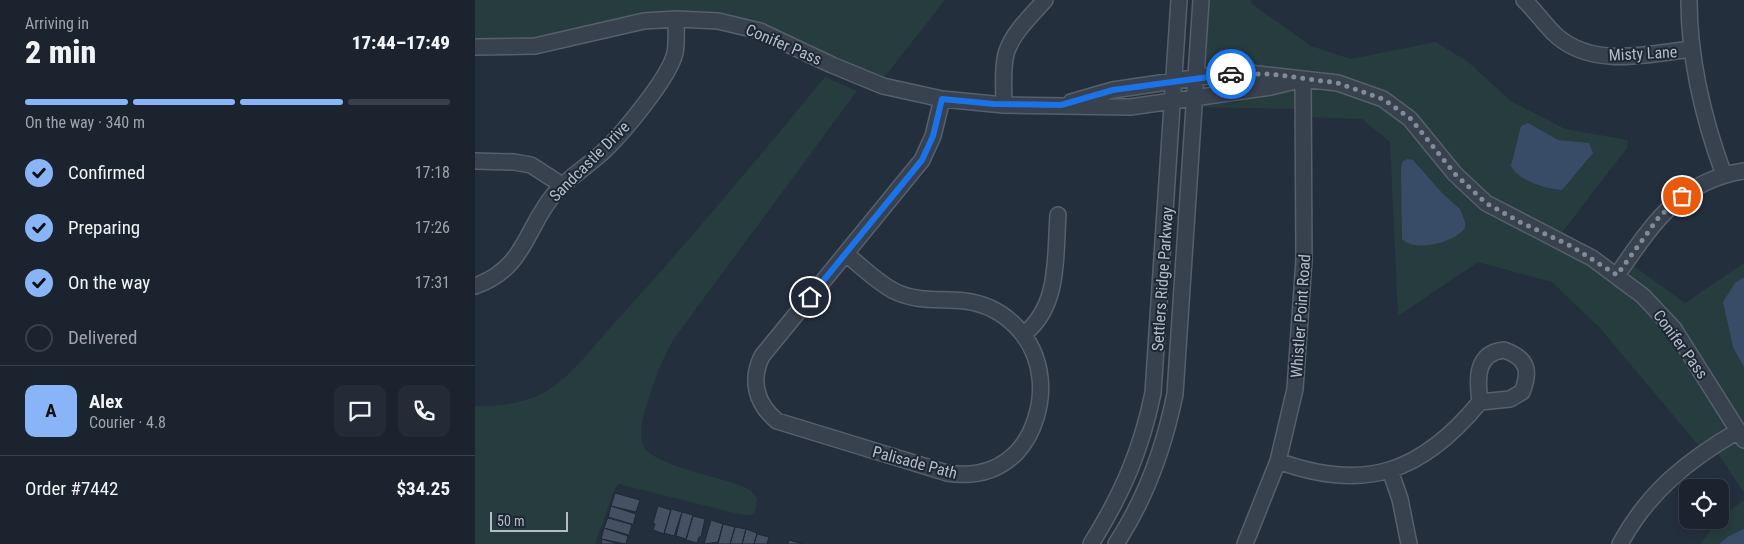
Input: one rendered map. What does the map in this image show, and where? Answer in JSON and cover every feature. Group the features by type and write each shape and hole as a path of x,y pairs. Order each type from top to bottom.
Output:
{"street":[{"path":"1004,105 1004,73 1008,50 1016,34 1045,0"},
{"name":"Settlers Ridge Parkway","path":"1091,544 1121,494 1133,466 1143,438 1153,394 1174,100 1179,0"},
{"name":"Settlers Ridge Parkway","path":"1116,544 1140,503 1153,471 1164,442 1175,394 1198,78 1201,0"},
{"name":"Misty Lane","path":"1524,0 1559,37 1572,46 1590,53 1620,57 1691,49"},
{"path":"1689,0 1691,49 1701,102 1725,175"},
{"name":"Conifer Pass","path":"475,47 535,46 625,24 676,19 718,21 760,31 883,86 942,99 1004,105 1130,107 1196,96 1271,87 1303,79"},
{"name":"Sandcastle Drive","path":"475,286 501,271 520,252 547,204 562,185 603,151 661,82 675,54 676,19"},
{"name":"Conifer Pass","path":"1061,105 1113,90 1249,73 1338,83 1383,99 1411,119 1455,174 1486,203 1520,222 1571,246 1617,275 1659,311 1674,330 1741,435"},
{"name":"Whistler Point Road","path":"1245,544 1278,460 1295,389 1304,260 1303,79"},
{"name":"Palisade Path","path":"846,254 894,290 923,300 963,300 988,306 1013,322 1024,334 1040,370 1041,384 1038,409 1023,446 1012,457 981,473 964,476 947,473 777,421 769,414 758,397 755,386 757,365 762,356 922,160 933,136 942,99"},
{"path":"475,161 515,162 531,165 562,185"},
{"path":"1617,275 1659,217 1674,202 1690,190 1725,175 1744,171"},
{"path":"1024,334 1037,322 1051,295 1058,215"},
{"path":"1278,460 1309,472 1328,475 1350,476 1390,470 1411,462 1451,435 1480,402"},
{"path":"1620,544 1643,509 1671,477 1703,451 1741,435"},
{"path":"1390,470 1400,499 1409,544"}],"green space":[{"path":"475,0 945,0 879,84 718,21 603,29 475,47"},
{"path":"1201,0 1251,0 1252,4 1311,46 1351,59 1436,42 1468,62 1511,101 1565,129 1628,140 1627,148 1557,239 1617,275 1627,261 1685,303 1744,263 1744,493 1713,446 1703,451 1600,328 1552,282 1478,262 1398,316 1390,142 1362,119 1304,117 1303,109 1195,107"},
{"path":"825,77 857,91 673,340 656,377 642,422 641,434 643,445 648,452 670,464 743,486 753,493 757,499 755,512 750,515 739,514 619,484 615,488 595,544 475,544 475,406 520,402 545,392 565,377 673,258"},
{"path":"1744,500 1744,544 1700,544 1712,529 1729,529 1729,511"}],"water":[{"path":"1528,123 1558,140 1589,143 1593,153 1562,190 1548,188 1526,180 1511,166 1521,126"},
{"path":"1413,160 1443,194 1460,209 1465,222 1465,228 1453,238 1425,245 1408,243 1402,239 1401,166 1403,161"},
{"path":"1744,277 1744,367 1733,347 1723,302 1735,283"},
{"path":"1744,529 1744,544 1719,544 1729,536"}],"building":[{"path":"615,493 640,500 636,512 611,506"},
{"path":"611,506 636,514 633,525 608,518"},
{"path":"658,506 671,510 664,534 653,530"},
{"path":"671,509 682,512 674,536 664,533"},
{"path":"682,512 693,515 686,539 676,536"},
{"path":"693,516 705,519 701,537 699,537 697,543 686,540"},
{"path":"608,517 632,524 629,535 604,528"},
{"path":"711,520 723,524 718,542 704,544"},
{"path":"723,524 735,527 730,544 718,544"},
{"path":"735,527 746,529 742,544 730,544"},
{"path":"604,528 628,536 626,544 601,539"},
{"path":"746,529 757,533 754,544 742,544"},
{"path":"757,534 769,537 767,544 754,544"},
{"path":"602,539 618,544 601,544"},
{"path":"789,540 803,544 788,544"}],"way so far":[{"path":"1231,74 1271,74 1338,83 1383,99 1411,119 1455,174 1486,203 1504,214 1571,246 1617,275 1659,217 1682,196"}],"route":[{"path":"810,297 922,160 933,136 942,99 965,103 1061,105 1113,90 1154,86 1221,74 1231,74"}]}
